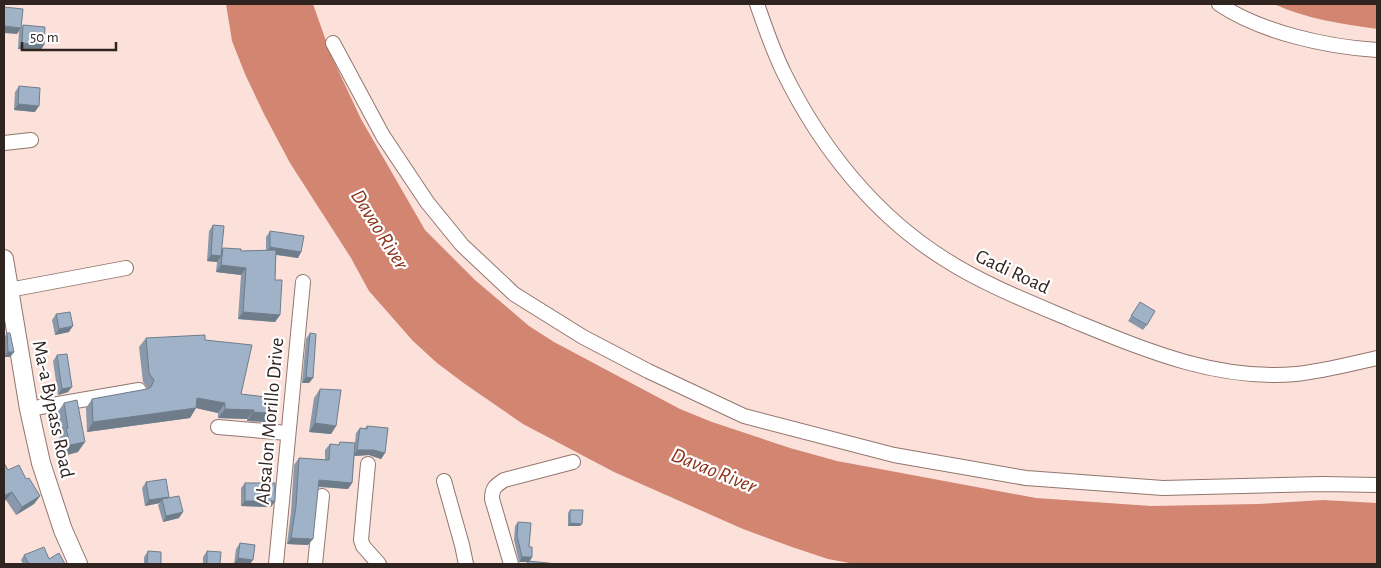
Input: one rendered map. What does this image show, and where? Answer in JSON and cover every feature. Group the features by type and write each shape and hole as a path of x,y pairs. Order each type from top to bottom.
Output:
{"main road":[{"name":"Ma-a Bypass Road","path":"4,259 9,290 9,325 41,463 63,530 78,564"}],"street":[{"name":"Gadi Road","path":"757,4 784,72 819,134 844,169 875,204 910,235 948,261 1044,308 1144,350 1218,370 1253,374 1296,374 1377,358"},
{"path":"1219,4 1228,10 1276,31 1327,45 1377,50"},
{"path":"334,43 383,136 427,202 462,245 514,294 583,337 648,371 744,416 894,455 1026,478 1163,488 1322,484 1377,485"},
{"path":"4,142 31,140"},
{"path":"9,290 126,268"},
{"name":"Absalon Morillo Drive","path":"276,564 303,282"},
{"path":"29,409 139,390"},
{"path":"218,427 288,433"},
{"path":"511,564 492,499 494,486 504,480 573,462"},
{"path":"368,464 361,540 363,546 380,564"},
{"path":"444,481 466,564"},
{"path":"315,564 322,496"}],"water":[{"name":"Davao River","path":"226,4 313,4 331,55 361,119 425,230 475,280 529,326 554,342 680,409 712,422 790,448 837,461 1036,498 1151,506 1258,504 1323,500 1377,503 1377,564 855,564 828,559 743,529 614,472 523,424 465,384 437,363 413,341 369,291 351,258 290,163 264,114 232,41"},
{"path":"1274,4 1377,4 1377,29 1312,17"}],"building":[{"path":"4,7 23,9 21,28 4,26"},
{"path":"23,25 45,27 44,45 22,43"},
{"path":"19,86 40,88 39,106 18,104"},
{"path":"213,225 224,226 221,256 211,255"},
{"path":"270,231 304,236 301,252 270,247"},
{"path":"223,248 241,249 241,251 276,250 275,280 282,280 280,315 243,312 246,268 221,265"},
{"path":"1140,302 1155,311 1147,325 1131,316"},
{"path":"70,312 73,326 59,329 56,314"},
{"path":"7,333 10,333 14,352 8,352"},
{"path":"310,333 316,334 313,378 306,377"},
{"path":"205,335 205,340 252,345 241,394 274,398 272,413 225,409 225,403 197,398 196,408 93,422 92,399 151,387 154,380 149,373 146,338"},
{"path":"67,354 72,387 62,389 57,355"},
{"path":"320,389 341,390 336,426 315,423"},
{"path":"77,400 85,442 70,445 66,428 68,428 64,403"},
{"path":"367,426 388,428 385,453 373,450 357,450 360,428 367,429"},
{"path":"340,442 355,443 352,483 319,480 313,539 291,538 296,506 299,458 329,460 330,444 339,445"},
{"path":"4,463 8,470 19,465 26,479 29,478 40,496 22,507 12,492 4,496"},
{"path":"166,479 169,497 149,500 146,482"},
{"path":"245,483 275,483 275,501 245,501"},
{"path":"179,496 183,512 166,516 162,499"},
{"path":"570,510 583,510 582,524 570,523"},
{"path":"518,522 531,523 529,547 532,547 532,557 522,557 517,536"},
{"path":"240,543 255,545 253,560 238,558"},
{"path":"44,547 49,559 59,553 65,564 29,564 24,555"},
{"path":"148,551 161,552 161,564 147,564"},
{"path":"207,551 221,552 220,564 207,564"},
{"path":"528,561 557,564 528,564"}]}
